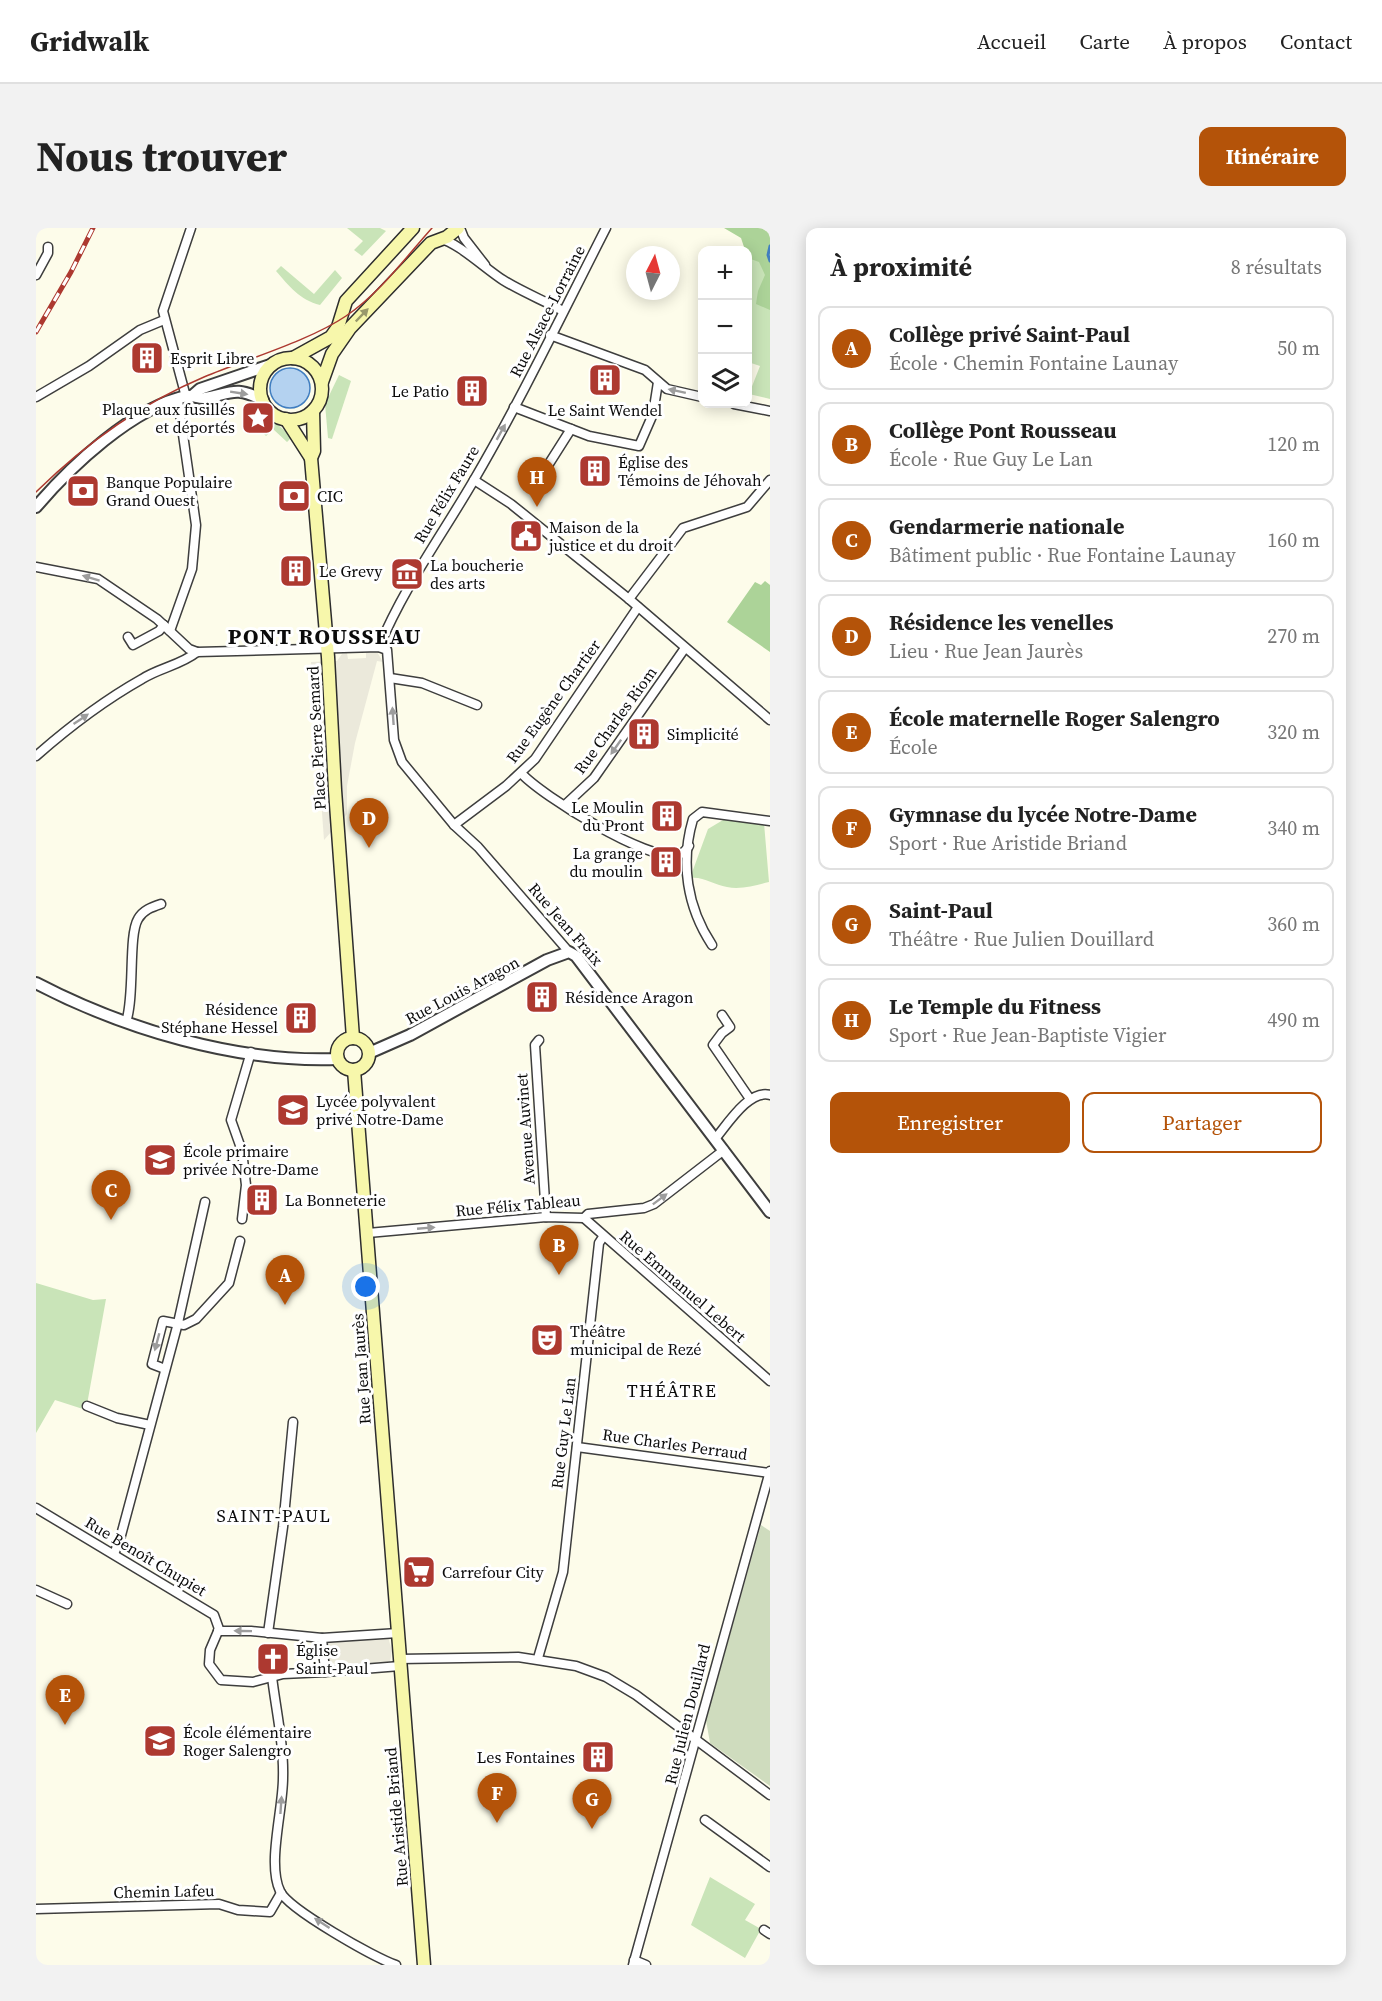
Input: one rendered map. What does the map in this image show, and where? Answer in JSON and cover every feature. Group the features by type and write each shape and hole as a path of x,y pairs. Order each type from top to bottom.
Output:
{"main road":[{"path":"413,228 346,301 338,327 331,337 293,358 273,364 262,380 262,400 274,415 286,419 300,418 313,411 320,401 321,382 332,354 350,328 431,243 459,228"},
{"path":"293,358 309,364 317,372 321,382"},
{"name":"Place Pierre Semard","path":"313,411 314,451 311,458 327,648 337,826 353,1038"},
{"path":"286,419 311,458"},
{"path":"353,1038 364,1043 369,1053 364,1066 354,1070 344,1067 338,1059 340,1045 353,1038"},
{"name":"Rue Jean Jaurès","path":"354,1070 400,1663"},
{"name":"Rue Aristide Briand","path":"400,1663 424,1965"}],"street":[{"path":"128,637 133,645 167,628 192,569 196,525 185,398 163,311 191,228"},
{"path":"459,228 489,270"},
{"name":"Rue Alsace-Lorraine","path":"514,407 606,228"},
{"path":"440,239 453,243 489,270 562,311"},
{"path":"36,275 48,247"},
{"path":"36,397 79,372 140,330 164,320"},
{"path":"550,335 645,370 667,389 698,396"},
{"path":"36,507 113,435 145,415 200,389 273,364"},
{"path":"514,407 571,429 639,446 653,414 657,381"},
{"path":"185,398 203,399 226,391 237,391 262,400"},
{"name":"Rue Félix Faure","path":"379,647 402,598 474,480 514,407"},
{"path":"752,408 770,411"},
{"path":"545,470 571,429"},
{"path":"474,480 511,504 638,607 770,720"},
{"path":"629,600 683,528 747,507 770,480"},
{"path":"36,567 98,579 167,628 189,649 197,652 379,647"},
{"name":"Rue Eugène Chartier","path":"454,825 521,773 535,759 638,607"},
{"name":"Rue Jean Fraix","path":"379,647 387,650 394,740 398,755 454,825 478,847 569,952 576,956 770,1212"},
{"name":"Rue Charles Riom","path":"565,805 594,778 685,648"},
{"path":"36,756 73,723 143,678 189,658 197,652"},
{"path":"390,678 422,683 477,705"},
{"path":"521,773 596,826 632,843 674,855 682,854 689,846"},
{"path":"712,945 699,925 691,905 688,888 689,846 693,820 700,812 770,821"},
{"path":"126,1022 131,1005 136,924 146,910 161,904"},
{"name":"Rue Louis Aragon","path":"369,1053 410,1035 547,960 569,952"},
{"path":"36,983 91,1010 185,1039 296,1058 338,1059"},
{"path":"722,1016 730,1027 713,1045 750,1099"},
{"name":"Avenue Auvinet","path":"539,1040 535,1045 546,1217"},
{"path":"242,1219 246,1187 245,1173 242,1150 231,1120 251,1052"},
{"path":"715,1138 750,1099 765,1094 770,1095"},
{"name":"Rue Félix Tableau","path":"368,1233 546,1217 584,1218 588,1214 649,1207 724,1150"},
{"path":"114,1554 178,1323 205,1202"},
{"path":"584,1218 603,1237"},
{"name":"Rue Emmanuel Lebert","path":"603,1237 770,1381"},
{"name":"Rue Guy Le Lan","path":"538,1658 563,1572 595,1276 599,1243 603,1237"},
{"path":"165,1370 152,1364 163,1321 189,1324 196,1319 229,1282 240,1241"},
{"path":"87,1406 117,1418 150,1425"},
{"path":"268,1633 283,1527 284,1492 292,1422"},
{"name":"Rue Charles Perraud","path":"577,1447 770,1472"},
{"name":"Rue Julien Douillard","path":"634,1963 689,1770 694,1738 770,1472"},
{"name":"Rue Benoît Chupiet","path":"36,1508 210,1612 218,1623 218,1631"},
{"path":"36,1590 67,1604"},
{"path":"398,1633 322,1638 218,1631 209,1656 209,1664 214,1674 221,1680 238,1683 400,1663 538,1658 576,1666 606,1677 636,1695 770,1795"},
{"path":"322,1638 325,1672"},
{"path":"272,1677 284,1776 279,1837 273,1863 281,1893 296,1907 371,1955 396,1965"},
{"path":"705,1820 770,1867"},
{"name":"Chemin Lafeu","path":"36,1909 219,1904 238,1910 270,1912 281,1893"},
{"path":"634,1963 646,1965"}],"green space":[{"path":"347,228 380,228 386,231 362,256 354,250 363,241"},
{"path":"724,228 770,228 770,310 756,304 758,291 765,275 759,262 752,259 752,246 744,246 741,238"},
{"path":"770,228 770,399 752,395 752,386 760,366 752,363 752,246 750,246"},
{"path":"281,266 314,294 335,270 342,278 320,305 307,300 290,287 276,271"},
{"path":"339,375 351,381 332,439 328,438 325,404"},
{"path":"268,416 292,437 287,442 273,429 266,436 262,432 263,422"},
{"path":"765,581 770,585 770,652 727,622 755,582 761,585"},
{"path":"723,820 764,823 769,882 732,888 699,878 690,878 708,829"},
{"path":"36,1283 93,1300 106,1299 86,1410 55,1400 36,1433"},
{"path":"761,1525 770,1531 770,1786 710,1743 706,1720"},
{"path":"710,1877 755,1904 745,1920 761,1929 745,1958 691,1925"}],"shaded area":[{"path":"366,651 377,652 383,662 377,661 355,743 347,786 347,814 324,840 311,662 337,661 342,654 347,653 348,659 366,658"},
{"path":"388,1637 392,1651 390,1662 329,1666 327,1641"}],"water":[{"path":"290,368 298,369 304,374 309,380 309,396 304,402 298,407 290,408 282,407 276,402 271,396 270,388 271,380 276,374 282,369"}],"waterway":[{"path":"770,246 768,255 770,261"}],"tram line":[{"path":"36,492 94,442 158,400 204,377 314,334 346,316 381,286 432,228"}],"railway":[{"path":"36,332 71,272 93,228"}],"place":[{"name":"Esprit Libre","path":"147,358"},
{"name":"Le Saint Wendel","path":"605,380"},
{"name":"Le Patio","path":"472,391"},
{"name":"Plaque aux fusillés et déportés","path":"258,418"},
{"name":"Église des Témoins de Jéhovah","path":"595,471"},
{"name":"Banque Populaire Grand Ouest","path":"83,491"},
{"name":"CIC","path":"294,496"},
{"name":"Le Temple du Fitness","path":"537,507"},
{"name":"Maison de la justice et du droit","path":"526,536"},
{"name":"Le Grevy","path":"296,571"},
{"name":"La boucherie des arts","path":"407,574"},
{"name":"Simplicité","path":"644,734"},
{"name":"Le Moulin du Pront","path":"667,816"},
{"name":"Résidence les venelles","path":"369,848"},
{"name":"La grange du moulin","path":"666,862"},
{"name":"Résidence Aragon","path":"542,997"},
{"name":"Résidence Stéphane Hessel","path":"301,1018"},
{"name":"Lycée polyvalent privé Notre-Dame","path":"293,1110"},
{"name":"École primaire privée Notre-Dame","path":"160,1160"},
{"name":"La Bonneterie","path":"262,1200"},
{"name":"Gendarmerie nationale","path":"111,1220"},
{"name":"Collège Pont Rousseau","path":"559,1275"},
{"name":"Collège privé Saint-Paul","path":"285,1305"},
{"name":"Théâtre municipal de Rezé","path":"547,1340"},
{"name":"Carrefour City","path":"419,1572"},
{"name":"Église Saint-Paul","path":"273,1659"},
{"name":"École maternelle Roger Salengro","path":"65,1725"},
{"name":"École élémentaire Roger Salengro","path":"160,1741"},
{"name":"Les Fontaines","path":"598,1757"},
{"name":"Gymnase du lycée Notre-Dame","path":"497,1823"},
{"name":"Saint-Paul","path":"592,1829"}],"district":[{"name":"PONT ROUSSEAU","path":"325,636"},
{"name":"THÉÂTRE","path":"672,1391"},
{"name":"SAINT-PAUL","path":"274,1516"}]}
